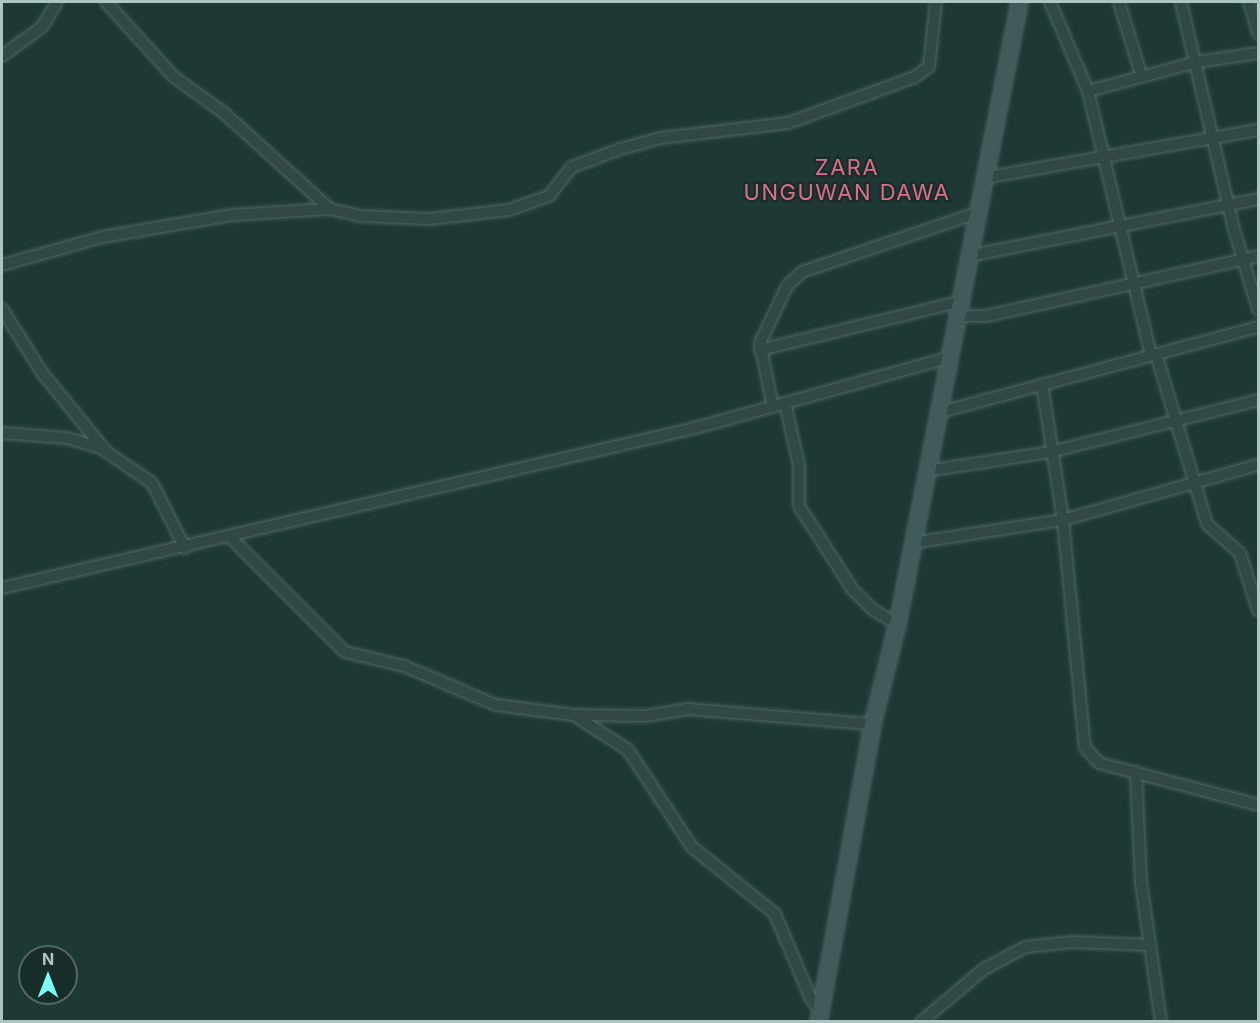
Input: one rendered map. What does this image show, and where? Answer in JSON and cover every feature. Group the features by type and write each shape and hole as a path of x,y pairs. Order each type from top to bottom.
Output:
{"street":[{"path":"2,56 42,27 57,2"},
{"path":"106,2 174,77 224,113 330,208"},
{"path":"2,265 102,237 232,215 330,208 360,216 429,219 509,210 549,196 572,167 620,149 661,138 788,123 819,113 930,67 936,2"},
{"path":"819,1016 872,724 897,624 947,358 1020,2"},
{"path":"1050,2 1088,91 1154,355 1193,484 1207,524 1240,553 1258,610"},
{"path":"1119,2 1142,77"},
{"path":"1181,2 1197,62 1211,135 1258,309"},
{"path":"1249,2 1258,34"},
{"path":"1088,91 1197,62 1258,53"},
{"path":"983,178 1211,135 1258,130"},
{"path":"968,256 1123,227 1229,202 1258,199"},
{"path":"773,407 760,350 778,304 802,272 976,213"},
{"path":"760,350 957,309 986,316 1136,285 1258,256"},
{"path":"2,309 44,374 107,452 158,490 185,548"},
{"path":"937,413 1258,327"},
{"path":"2,588 185,548 773,407 947,358"},
{"path":"1042,384 1050,452 1063,520 1085,747 1099,763 1258,805"},
{"path":"926,471 1050,452 1175,423 1258,400"},
{"path":"785,404 800,465 799,506 854,590 873,610 897,624"},
{"path":"2,433 67,438 107,452"},
{"path":"912,543 1063,520 1258,465"},
{"path":"230,537 345,652 404,666 496,705 574,715 645,716 688,709 872,724"},
{"path":"574,715 628,750 692,847 775,914 819,1016"},
{"path":"1136,772 1141,882 1161,1022"},
{"path":"921,1022 984,969 1025,947 1073,942 1150,945"}],"district":[{"name":"ZARA UNGUWAN DAWA","path":"847,180"}]}
